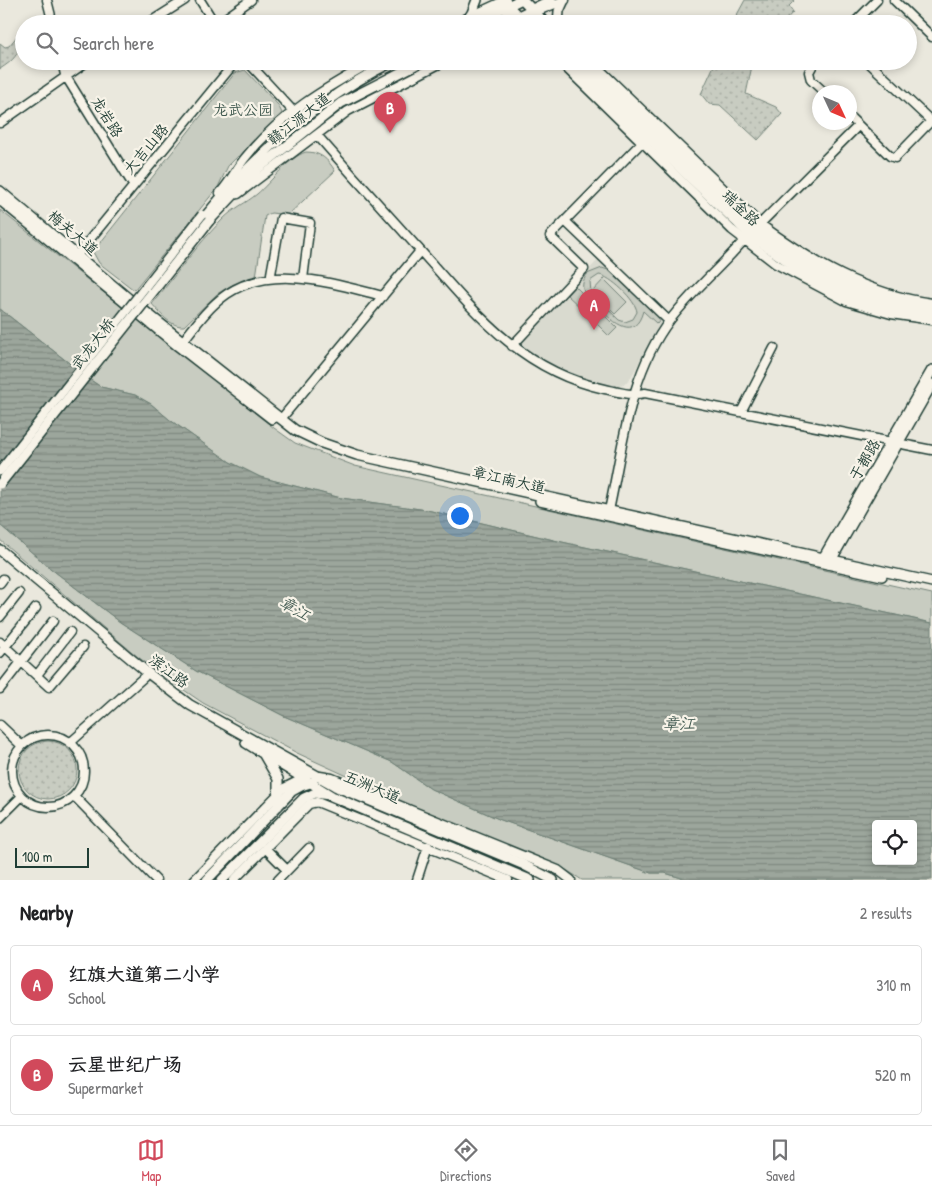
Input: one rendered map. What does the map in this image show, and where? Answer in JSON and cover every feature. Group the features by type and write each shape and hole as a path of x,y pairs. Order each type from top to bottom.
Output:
{"main road":[{"path":"471,15 477,0"},
{"path":"479,15 502,3 521,0 539,15"},
{"path":"527,15 551,0"},
{"path":"559,15 564,0"},
{"path":"502,3 513,15"},
{"name":"赣江源大道","path":"206,219 254,161 298,121 335,95 378,70"},
{"name":"赣江源大道","path":"206,219 259,168 341,103 405,70"},
{"name":"瑞金路","path":"577,70 645,139 752,232 810,275 868,302 930,313"},
{"name":"瑞金路","path":"590,70 752,232"},
{"name":"梅关大道","path":"0,191 77,255 127,300"},
{"name":"梅关大道","path":"0,200 127,300"},
{"name":"武龙大桥","path":"0,476 206,219"},
{"name":"武龙大桥","path":"0,484 206,219"},
{"name":"章江南大道","path":"127,300 293,435 322,449 355,460 609,513"},
{"name":"章江南大道","path":"180,344 305,436 357,455 826,561 932,582"},
{"name":"于都路","path":"895,442 932,370"},
{"name":"于都路","path":"826,561 895,442 932,384"},
{"name":"滨江路","path":"0,550 148,674 190,705 298,764 312,780"},
{"name":"滨江路","path":"0,555 144,677 187,709 312,780"},
{"name":"章江南大道","path":"826,561 932,587"},
{"path":"255,747 273,766 280,793 278,806"},
{"path":"222,880 305,802 312,780"},
{"path":"207,880 296,788 312,780"},
{"name":"五洲大道","path":"312,780 339,788 522,864 553,880"},
{"name":"五洲大道","path":"312,780 332,796 530,880"}],"street":[{"path":"47,0 50,15"},
{"path":"161,15 185,0"},
{"path":"200,0 210,15"},
{"path":"229,15 251,0"},
{"path":"528,0 541,15"},
{"path":"535,10 564,0"},
{"path":"862,15 877,0"},
{"path":"894,0 909,15"},
{"path":"917,22 932,37"},
{"name":"龙岩路","path":"64,70 65,76 133,184"},
{"path":"0,123 74,70"},
{"name":"大吉山路","path":"77,255 133,184 228,70"},
{"path":"255,70 293,111"},
{"path":"0,489 206,219 244,158 293,111 327,87 358,70"},
{"path":"0,471 206,219 348,111 428,70"},
{"path":"512,346 584,270 550,236 645,139 569,70"},
{"path":"599,70 752,232 855,283 930,313"},
{"path":"810,70 811,80 816,85"},
{"path":"609,513 633,396 647,358 670,320 752,232 858,126 890,156 895,158 932,121 877,70"},
{"path":"317,135 475,311 512,346 560,376 589,386 633,396 646,393 932,450"},
{"path":"273,278 270,274 280,218 310,223 302,279"},
{"path":"564,221 670,320"},
{"path":"281,419 420,251"},
{"path":"180,344 199,320 228,294 248,284 273,278 302,279 383,296"},
{"path":"741,412 774,348"},
{"path":"0,617 19,593"},
{"path":"36,608 2,647 22,662 49,687 83,647"},
{"path":"0,690 53,621"},
{"path":"37,676 70,632"},
{"path":"71,742 144,677"},
{"path":"0,725 22,746"},
{"path":"51,735 71,742 83,762 84,774 74,796 54,806 42,806 31,803 22,796 16,787 12,765 22,746 30,739 51,735"},
{"path":"194,880 289,785 332,778 558,870 571,880"},
{"path":"0,818 22,796"},
{"path":"74,796 156,880"},
{"path":"234,880 305,802 320,802 508,880"},
{"path":"417,880 428,846"},
{"path":"265,848 287,870"},
{"path":"278,880 309,848"}],"shaded area":[{"path":"600,258 663,319 629,381 618,387 575,377 549,365 519,343"}],"green space":[{"path":"745,0 795,0 789,6 793,12 790,15 737,15"},
{"path":"15,39 15,56 0,69 0,43 5,47 9,46"},
{"name":"龙武公园","path":"245,70 278,105 282,113 228,166 218,187 134,290 99,263 93,252 235,73"},
{"path":"712,70 751,70 746,94 776,107 782,114 758,140 720,105 709,104 701,94"},
{"path":"306,152 315,153 323,157 335,171 288,215 271,213 265,216 256,277 230,286 217,294 184,326 179,326 166,319 152,304 195,250 227,215 257,194 293,159"},
{"path":"0,210 295,443 355,466 932,594 932,623 562,542 427,510 341,498 260,477 230,462 170,420 151,404 135,395 101,387 0,309"},
{"path":"602,268 611,271 661,319 657,324 643,311 635,325 630,327 618,324 586,295 583,285 587,274","holes":["599,275 604,276 622,289 632,301 637,312 633,319 625,322 619,320 591,293 590,281"]},
{"path":"604,279 627,302 615,314 592,292"},
{"path":"575,286 590,301 582,309 567,295"},
{"path":"602,313 617,328 609,336 594,321"},
{"path":"0,525 50,568 120,622 196,671 284,716 392,762 431,789 501,820 651,873 665,873 688,880 582,880 560,866 439,818 297,753 203,703 138,657 0,540"},
{"path":"48,741 59,743 72,754 77,770 75,781 64,794 48,799 37,797 24,786 19,770 21,759 32,746"}],"water":[{"name":"章江","path":"0,309 101,387 135,395 151,404 170,420 230,462 260,477 341,498 427,510 562,542 932,623 932,880 688,880 665,873 651,873 501,820 431,789 392,762 284,716 196,671 120,622 50,568 0,525"}],"place":[{"name":"云星世纪广场","path":"390,133"},
{"name":"红旗大道第二小学","path":"594,330"}]}
